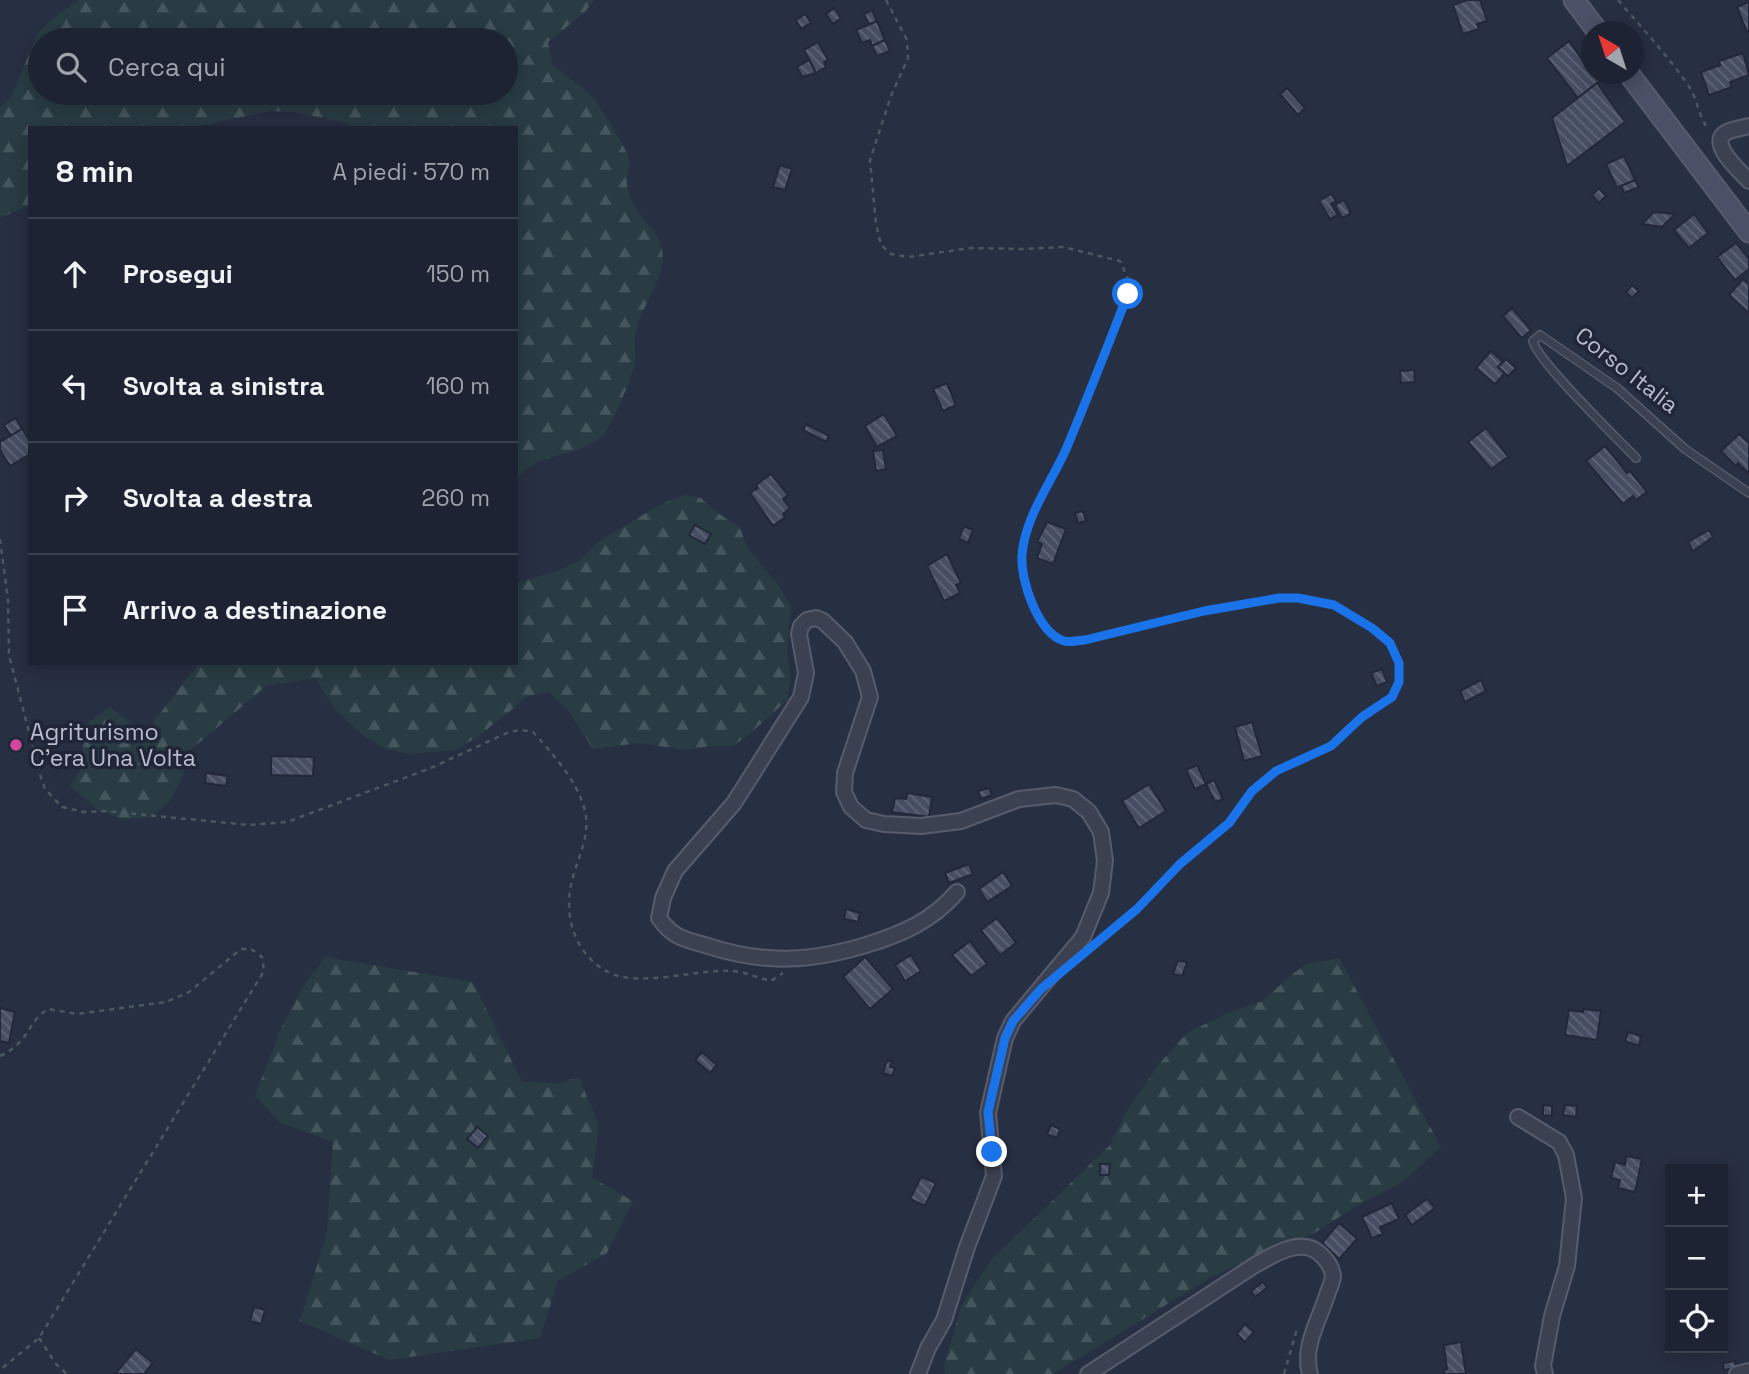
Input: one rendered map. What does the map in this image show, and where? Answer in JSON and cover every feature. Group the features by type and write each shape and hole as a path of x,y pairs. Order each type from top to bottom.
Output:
{"main road":[{"path":"1574,0 1590,21"},
{"path":"1637,84 1749,232"}],"street":[{"path":"1749,126 1724,134 1720,144 1722,150 1749,181"},
{"path":"918,1374 928,1348 944,1320 967,1247 994,1176 988,1112 1005,1038 1013,1021 1083,937 1101,893 1105,861 1101,832 1089,812 1073,799 1056,795 1019,799 961,821 921,826 866,820 851,807 844,792 845,773 870,697 863,671 845,642 816,618 807,620 801,625 799,634 806,673 800,697 734,803 675,871 663,898 659,918 669,932 682,938 726,952 790,960 834,955 915,928 942,909 957,892"},
{"path":"1518,1117 1559,1142 1566,1155 1574,1198 1567,1266 1552,1316 1545,1374"},
{"path":"1088,1374 1255,1265 1280,1252 1305,1246 1317,1251 1327,1261 1333,1277 1312,1335 1306,1361 1310,1374"},
{"path":"1737,1374 1749,1371"}],"lane":[{"name":"Corso Italia","path":"1636,458 1535,349 1533,341 1540,335 1618,388 1685,449 1749,493"}],"path":[{"path":"886,0 908,40 908,58 891,96 870,160 876,224 881,245 891,254 908,257 971,248 1063,247 1120,261 1129,281 1128,294 1066,449 1027,528 1022,555 1023,572 1032,602 1047,631 1065,642 1085,640 1204,611 1279,598 1298,598 1334,605 1372,628 1390,643 1399,663 1399,682 1392,697 1362,717 1331,746 1276,771 1252,791 1229,823 1180,864 1137,909 1095,944"},
{"path":"1618,0 1691,89 1702,122 1720,144"},
{"path":"0,539 8,600 9,655 14,678 41,778 46,789 62,807 84,812 119,812 249,825 287,822 431,768 509,732 533,732 569,779 581,801 586,819 583,843 570,887 570,914 574,939 588,957 609,973 632,978 731,971 771,981 787,970 790,960"},
{"path":"0,1056 18,1047 41,1014 48,1009 86,1013 166,1002 189,992 241,949 251,949 262,957 264,971 39,1338 0,1370"},
{"path":"39,1338 56,1364 67,1374"}],"green space":[{"path":"80,0 594,0 585,12 548,42 552,65 590,95 627,152 630,161 627,187 637,211 657,236 662,249 661,271 635,335 635,362 607,430 580,449 535,464 518,479 518,126 351,126 294,112 270,111 199,126 28,126 28,206 0,218 0,108 12,96 28,56 28,105 518,105 518,28 43,28 54,17"},
{"path":"685,495 701,498 719,514 739,526 748,549 779,586 791,606 787,655 791,678 787,700 733,746 687,750 639,743 593,749 567,709 549,692 525,697 477,737 456,750 410,754 386,749 366,738 336,710 315,678 266,686 188,752 182,779 169,802 149,818 122,819 98,810 70,786 80,771 86,724 110,707 129,722 143,740 197,665 518,665 518,582 557,571 580,560 598,542 661,504"},
{"path":"325,957 473,982 522,1082 559,1083 579,1077 599,1126 592,1178 633,1201 607,1253 558,1281 540,1338 389,1360 300,1321 327,1232 333,1142 279,1122 255,1096 279,1033 301,990"},
{"path":"1339,958 1441,1147 1403,1182 1356,1206 1313,1234 1273,1248 1210,1278 1053,1374 945,1374 944,1366 962,1304 992,1259 1109,1146 1127,1111 1159,1064 1187,1033 1232,1011 1263,1001 1307,964"}],"building":[{"path":"1467,0 1480,0 1487,21 1477,24 1479,29 1463,34 1453,5"},
{"path":"1749,2 1749,31 1747,32 1737,7"},
{"path":"834,8 841,18 833,24 826,14"},
{"path":"872,10 877,21 869,25 864,14"},
{"path":"805,14 811,23 801,29 796,20"},
{"path":"877,21 885,40 872,46 870,40 862,43 856,30"},
{"path":"885,40 890,51 877,56 872,46"},
{"path":"1569,41 1581,58 1581,84 1596,84 1578,98 1547,58"},
{"path":"818,42 828,60 824,62 826,67 816,73 804,50"},
{"path":"1743,53 1749,75 1730,82 1732,87 1709,95 1701,72 1720,65 1719,61"},
{"path":"809,60 816,73 802,77 797,67"},
{"path":"1598,84 1625,122 1567,166 1552,118"},
{"path":"1287,88 1305,108 1298,115 1280,94"},
{"path":"1624,156 1635,180 1617,188 1606,164"},
{"path":"780,165 792,169 785,190 773,187"},
{"path":"1635,180 1639,187 1624,193 1621,186"},
{"path":"1599,188 1606,196 1599,203 1592,195"},
{"path":"1331,194 1336,201 1331,204 1338,215 1330,219 1319,201"},
{"path":"1344,200 1351,213 1342,218 1335,205"},
{"path":"1654,212 1675,214 1662,227 1642,224"},
{"path":"1694,214 1708,233 1689,248 1674,230"},
{"path":"1736,243 1749,259 1749,269 1735,280 1717,257"},
{"path":"1743,279 1749,284 1749,313 1729,295"},
{"path":"1632,285 1639,291 1632,298 1626,292"},
{"path":"1512,308 1531,330 1522,338 1503,316"},
{"path":"1491,351 1503,362 1498,367 1505,373 1495,384 1476,368"},
{"path":"1506,359 1516,368 1508,376 1498,367"},
{"path":"1414,370 1415,382 1401,383 1400,371"},
{"path":"947,383 956,405 943,411 933,389"},
{"path":"884,414 897,436 877,447 865,426"},
{"path":"16,418 22,429 11,436 4,425"},
{"path":"806,424 829,436 826,442 803,430"},
{"path":"1486,428 1508,457 1491,469 1468,442"},
{"path":"22,429 28,438 28,455 10,466 0,450 0,442"},
{"path":"1739,434 1749,443 1749,474 1721,451"},
{"path":"1605,446 1647,492 1636,500 1633,496 1623,504 1586,461"},
{"path":"883,450 886,469 876,471 873,451"},
{"path":"771,474 788,495 783,499 790,508 783,514 785,517 773,526 750,493"},
{"path":"1083,511 1086,521 1078,523 1075,513"},
{"path":"1047,522 1066,529 1053,564 1037,558 1042,544 1037,542"},
{"path":"695,525 711,534 705,544 689,535"},
{"path":"964,526 973,530 968,543 959,539"},
{"path":"1709,530 1713,537 1693,551 1688,542"},
{"path":"947,554 961,583 956,585 960,593 944,601 927,566"},
{"path":"1382,669 1387,682 1377,686 1371,673"},
{"path":"1481,680 1486,691 1465,702 1460,691"},
{"path":"1252,722 1262,756 1244,761 1235,727"},
{"path":"271,756 314,757 313,776 271,775"},
{"path":"1197,765 1206,784 1195,789 1186,770"},
{"path":"206,773 228,776 226,786 205,783"},
{"path":"1214,780 1223,799 1215,802 1206,784"},
{"path":"1149,784 1166,811 1139,828 1122,801"},
{"path":"989,788 992,795 981,799 978,791"},
{"path":"907,793 932,797 929,817 892,812 895,798 906,799"},
{"path":"969,864 973,874 949,883 945,873"},
{"path":"1003,872 1012,886 987,902 979,889"},
{"path":"846,909 860,913 858,922 844,919"},
{"path":"997,918 1016,943 1000,955 981,930"},
{"path":"970,941 987,964 971,976 952,955"},
{"path":"911,955 921,971 905,981 895,965"},
{"path":"865,957 893,989 870,1009 843,977"},
{"path":"1178,960 1187,963 1182,976 1173,974"},
{"path":"0,1008 15,1012 9,1043 0,1041"},
{"path":"1583,1009 1601,1011 1597,1040 1565,1035 1569,1010 1583,1012"},
{"path":"1628,1032 1641,1036 1639,1046 1625,1041"},
{"path":"702,1052 717,1065 710,1073 695,1060"},
{"path":"887,1060 892,1062 890,1067 895,1068 892,1076 883,1073"},
{"path":"1543,1105 1552,1106 1552,1116 1543,1115"},
{"path":"1565,1105 1577,1106 1576,1117 1563,1115"},
{"path":"1051,1125 1060,1129 1057,1138 1047,1134"},
{"path":"477,1127 488,1136 478,1148 467,1139"},
{"path":"1626,1156 1642,1159 1635,1192 1618,1188 1620,1180 1611,1178 1615,1162 1625,1165"},
{"path":"1100,1164 1110,1164 1109,1175 1100,1175"},
{"path":"921,1177 936,1183 925,1206 910,1199"},
{"path":"1427,1199 1435,1208 1412,1225 1405,1215"},
{"path":"1392,1203 1399,1219 1380,1227 1383,1234 1372,1238 1362,1217"},
{"path":"1339,1223 1357,1239 1339,1259 1322,1243"},
{"path":"1263,1282 1267,1288 1255,1297 1251,1291"},
{"path":"254,1307 265,1310 261,1324 250,1321"},
{"path":"1245,1324 1254,1332 1245,1342 1237,1334"},
{"path":"1461,1342 1466,1374 1445,1374 1444,1370 1447,1369 1444,1345"},
{"path":"136,1349 153,1363 144,1374 115,1374"},
{"path":"1735,1361 1736,1368 1724,1370 1723,1363"}],"place":[{"name":"Agriturismo C'era Una Volta","path":"16,745"}],"route":[{"path":"992,1152 988,1112 1005,1038 1013,1021 1041,989 1137,909 1180,864 1229,823 1252,791 1276,771 1331,746 1362,717 1392,697 1399,682 1399,663 1390,643 1372,628 1334,605 1298,598 1279,598 1204,611 1085,640 1065,642 1047,631 1032,602 1023,572 1022,555 1027,528 1066,449 1128,294"}]}
